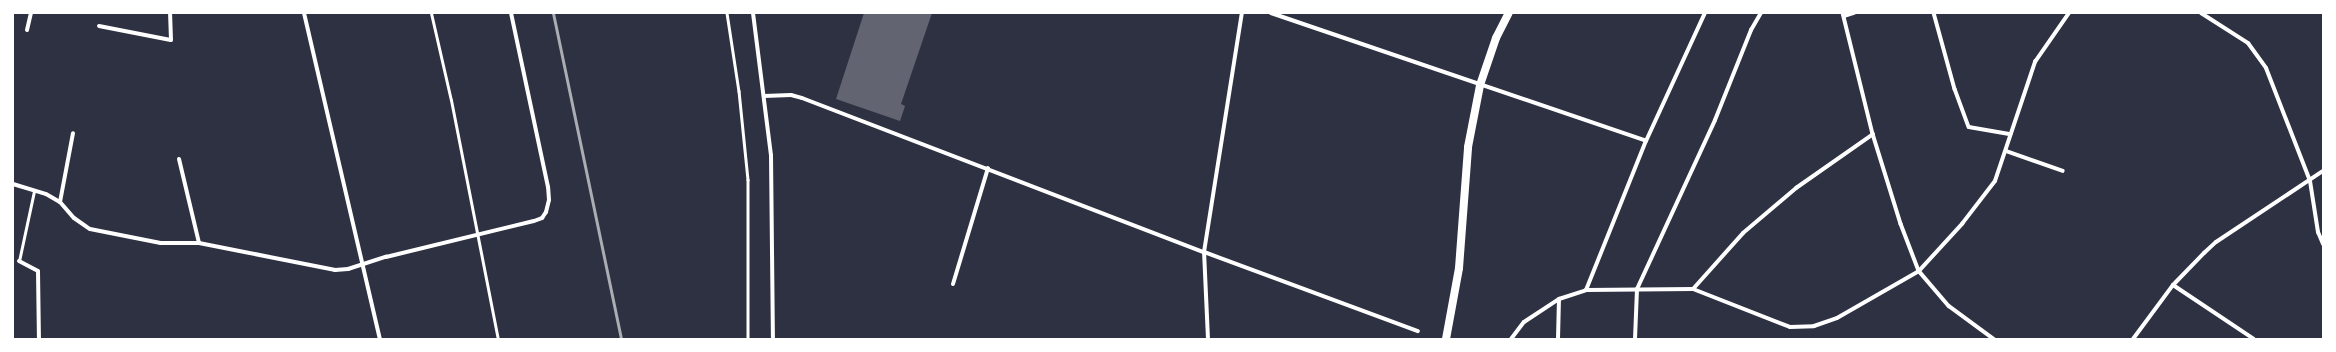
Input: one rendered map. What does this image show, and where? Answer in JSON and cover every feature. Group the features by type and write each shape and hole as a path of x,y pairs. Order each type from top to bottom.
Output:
{"main road":[{"path":"1446,339 1459,268 1468,147 1480,85 1496,38 1509,13"}],"street":[{"path":"27,30 31,13"},
{"path":"100,26 171,40 170,13"},
{"path":"304,13 380,339"},
{"path":"13,184 60,202 74,218 90,229 161,243 199,243 335,270 348,269 362,264 534,221 542,218 546,212 549,200 548,187 511,13"},
{"path":"752,13 764,96 773,189 773,339"},
{"path":"1208,339 1204,252 1242,13"},
{"path":"1271,13 1646,141"},
{"path":"1586,290 1646,141 1705,13"},
{"path":"1634,339 1637,289 1715,120 1751,30 1761,13"},
{"path":"1854,13 1844,14 1873,134 1901,224 1919,271 1949,306 1994,339"},
{"path":"1934,13 1955,89 1969,127 2010,134"},
{"path":"1511,339 1524,322 1559,299 1586,290 1693,289 1790,327 1814,326 1837,318 1919,271 1962,224 1995,181 2035,62 2069,13"},
{"path":"2201,13 2248,43 2266,68 2310,181 2318,232 2323,244"},
{"path":"764,96 791,95 802,98 1204,252 1418,331"},
{"path":"60,202 73,133"},
{"path":"1693,289 1743,233 1796,188 1873,134"},
{"path":"2006,151 2063,171"},
{"path":"179,159 199,243"},
{"path":"953,284 988,168"},
{"path":"2133,339 2174,285 2216,242 2323,171"},
{"path":"19,261 38,271 39,339"},
{"path":"2174,285 2254,339"},
{"path":"1558,339 1559,299"}],"lane":[{"path":"431,13 451,100 476,235 498,339"},
{"path":"19,261 34,191"}],"path":[{"path":"727,13 739,91 748,180 748,338"}],"building":[{"path":"864,13 932,13 901,104 905,106 900,121 836,99"}],"railway":[{"path":"553,13 621,339"}]}
